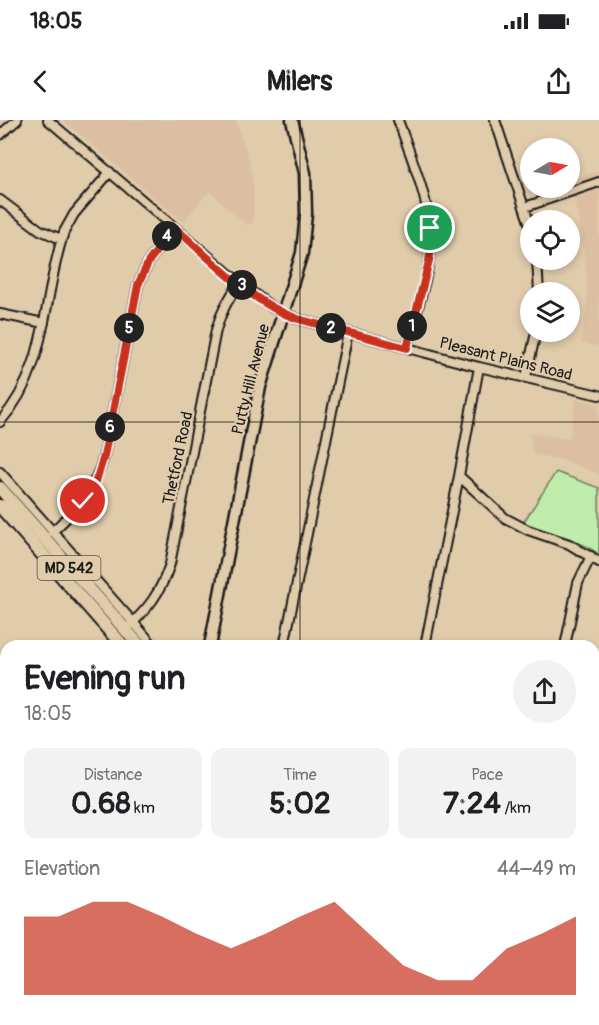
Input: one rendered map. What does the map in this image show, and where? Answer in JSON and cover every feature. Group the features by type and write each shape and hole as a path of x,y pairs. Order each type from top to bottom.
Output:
{"main road":[{"name":"MD 542","path":"0,488 129,627 137,640"},
{"name":"MD 542","path":"0,506 118,640"}],"street":[{"path":"0,135 17,120"},
{"name":"Pleasant Plains Road","path":"48,120 240,283 283,313 348,333 479,367 599,395"},
{"name":"Putty Hill Avenue","path":"211,640 260,387 302,253 306,214 305,173 292,120"},
{"path":"398,120 421,191 431,236 429,261 407,348"},
{"path":"495,120 526,210"},
{"path":"0,422 28,381 37,355 61,239 74,214 110,172"},
{"path":"525,207 599,182"},
{"path":"0,200 40,230 61,239"},
{"path":"52,532 83,501 96,481 104,456 138,285 149,261 174,227"},
{"name":"Thetford Road","path":"129,627 156,597 170,564 220,313 227,299 240,283"},
{"path":"0,314 44,323"},
{"path":"285,640 348,333"},
{"path":"526,377 534,342"},
{"path":"425,640 479,367"},
{"path":"0,472 129,627 146,640"},
{"path":"459,476 505,518 528,530 569,544 599,562"},
{"path":"566,640 578,583 591,556"}],"shaded area":[{"path":"63,120 235,120 249,159 253,182 253,222 247,225 209,191 183,222"},
{"path":"599,171 599,346 581,343 587,303 587,277 580,228 580,210 576,210 574,198 580,198 580,176"},
{"path":"576,399 599,404 599,474 567,461 533,454 530,433 569,439"}],"green space":[{"path":"556,472 599,488 599,554 571,539 523,523"}],"route":[{"path":"83,501 96,481 104,456 138,285 149,261 174,227 240,283 283,313 407,348 429,261 430,228"}]}
